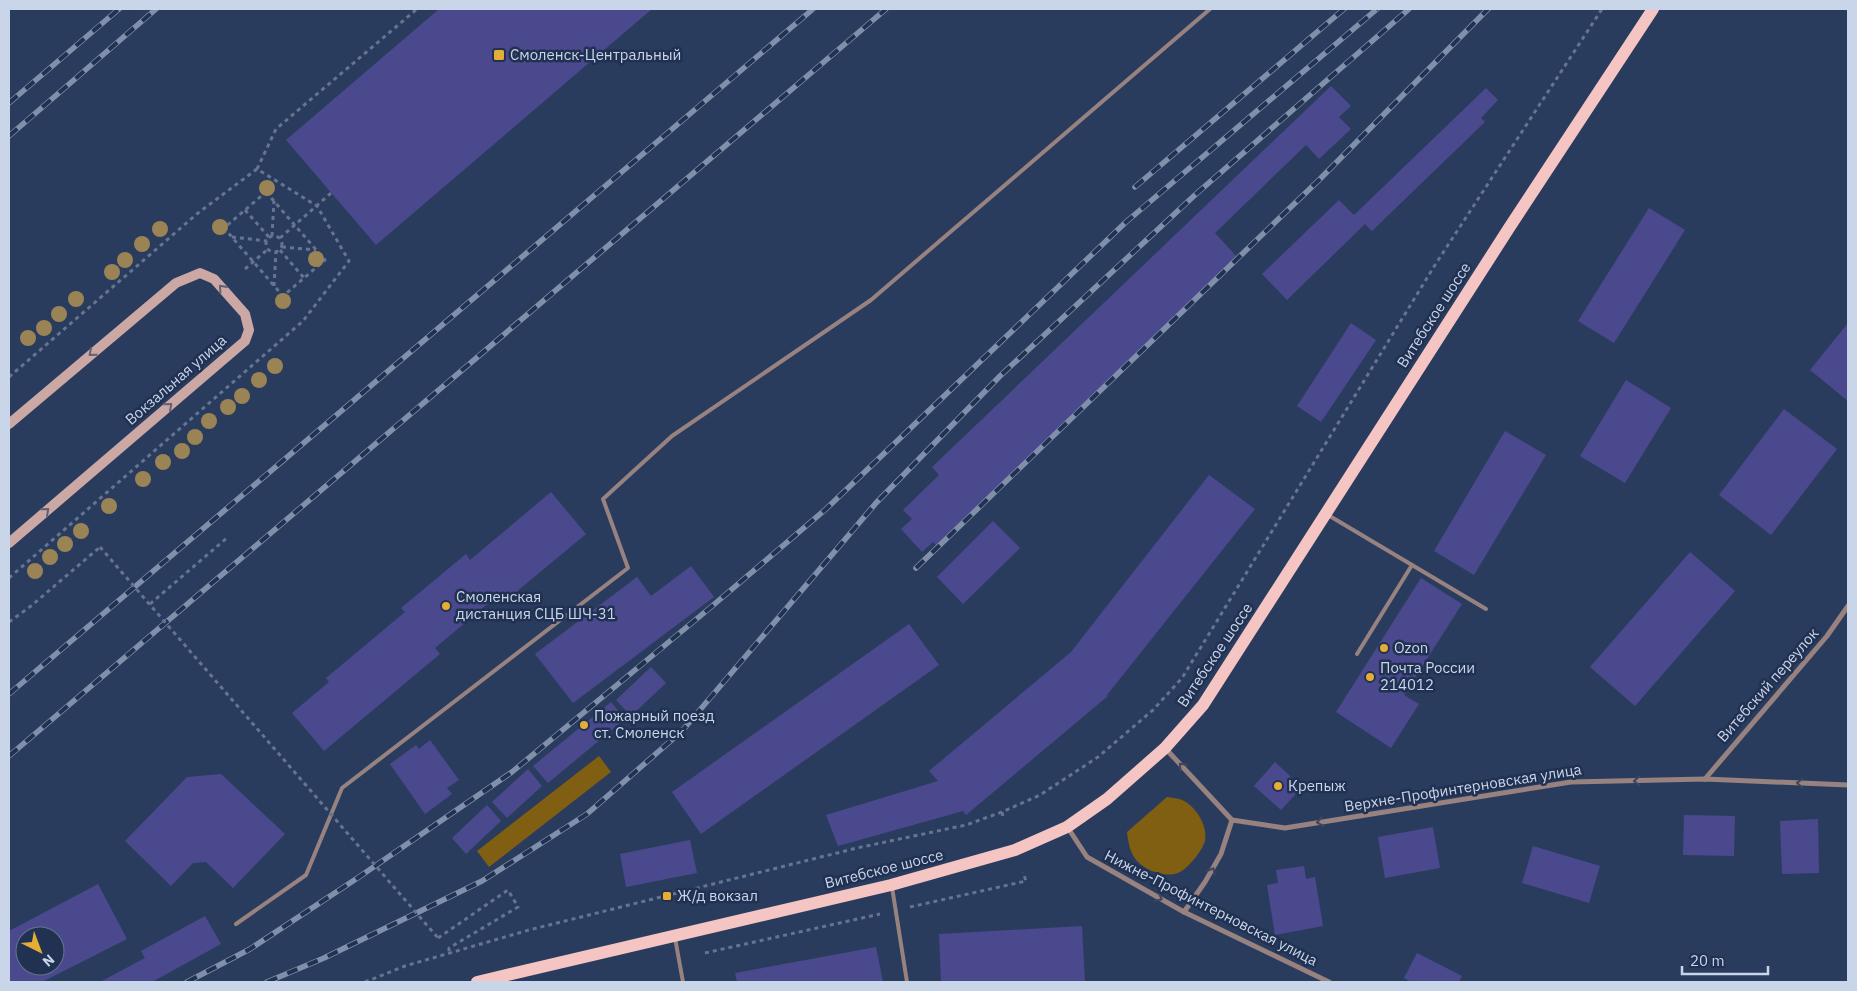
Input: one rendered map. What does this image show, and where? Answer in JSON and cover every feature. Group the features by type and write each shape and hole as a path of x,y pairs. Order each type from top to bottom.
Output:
{"main road":[{"name":"Витебское шоссе","path":"477,982 891,885 988,859 1023,847 1068,827 1107,799 1165,748 1203,705 1509,228 1653,9"},
{"name":"Вокзальная улица","path":"9,424 176,283 200,273 214,279 245,314 249,330 245,341 9,543"}],"street":[{"name":"Витебский переулок","path":"1705,779 1827,636 1848,606"},
{"path":"1165,748 1232,820 1221,854 1205,882 1184,912"},
{"name":"Верхне-Профинтерновская улица","path":"1232,820 1285,828 1571,782 1705,779 1848,785"},
{"name":"Нижне-Профинтерновская улица","path":"1068,827 1087,858 1184,912 1325,982"}],"lane":[{"path":"236,924 306,875 342,788 628,568 603,499 672,436 871,300 1210,9"},
{"path":"1326,514 1486,609"},
{"path":"1356,654 1412,565"},
{"path":"891,885 907,982"},
{"path":"675,936 683,982"}],"path":[{"path":"9,377 198,213 257,169 276,129 417,9"},
{"path":"364,982 405,966 529,930 857,848 966,825 1040,796 1098,757 1153,710 1182,678 1435,265 1602,9"},
{"path":"257,169 317,206"},
{"path":"266,192 325,260 283,296 224,228 245,210 266,192"},
{"path":"232,237 280,238 331,193"},
{"path":"245,269 268,249 274,201"},
{"path":"245,210 269,238"},
{"path":"274,286 282,241 280,238"},
{"path":"268,249 316,250"},
{"path":"279,250 304,278"},
{"path":"150,604 228,537"},
{"path":"9,622 31,606 100,547 438,938 508,890 518,907 450,948 450,954"},
{"path":"1002,812 1004,817"},
{"path":"679,958 1026,882 1023,872"}],"shaded area":[{"path":"599,756 611,772 489,867 477,851"},
{"path":"1167,797 1180,799 1192,807 1200,817 1205,829 1205,841 1201,850 1186,868 1178,873 1171,874 1155,872 1140,864 1133,855 1127,832"}],"building":[{"name":"Смоленск-Центральный","path":"439,9 652,9 376,245 286,140"},
{"path":"1331,86 1351,106 1339,117 1351,129 1319,159 1306,145 1215,233 1237,257 936,545 933,542 922,552 901,529 912,519 903,510 939,475 932,467"},
{"path":"1486,88 1498,100 1481,118 1485,122 1372,231 1365,224 1287,300 1262,274 1339,200 1354,215"},
{"path":"1649,208 1685,230 1614,343 1578,321"},
{"path":"1351,323 1376,340 1321,422 1297,406"},
{"path":"1848,323 1848,401 1810,370"},
{"path":"1626,380 1671,408 1625,483 1580,456"},
{"path":"1784,409 1837,449 1771,535 1719,495"},
{"path":"1505,431 1546,455 1474,575 1434,551"},
{"path":"1209,475 1255,509 1108,696 966,815 963,811 838,846 826,815 938,781 929,771 1071,652"},
{"path":"551,492 586,534 503,603 497,596 435,648 440,654 324,751 292,713 329,682 326,678 405,612 401,608 466,554 470,560"},
{"path":"993,521 1020,548 963,604 937,577"},
{"path":"1690,552 1735,591 1635,706 1590,667"},
{"path":"691,566 714,597 573,703 535,654 637,577 651,596"},
{"path":"1421,578 1462,604 1404,695 1419,704 1391,748 1336,712"},
{"path":"909,624 939,665 701,834 672,792"},
{"path":"651,667 666,683 631,716 616,700"},
{"path":"611,702 625,719 548,783 533,766"},
{"path":"430,740 459,780 447,788 452,794 425,814 390,764 416,745 419,749"},
{"name":"Крепыж","path":"1275,762 1302,787 1281,810 1254,786"},
{"path":"528,769 542,786 507,818 492,802"},
{"path":"221,774 285,834 233,888 206,862 193,863 171,886 125,841 187,777"},
{"path":"487,805 501,821 466,854 452,838"},
{"path":"1684,815 1735,816 1734,856 1683,855"},
{"path":"1818,819 1819,873 1782,874 1780,821"},
{"path":"1433,827 1440,868 1385,878 1378,837"},
{"path":"690,840 697,873 626,887 620,854"},
{"path":"1533,846 1600,866 1589,903 1522,883"},
{"path":"1304,866 1306,879 1315,877 1323,926 1275,935 1267,885 1278,883 1276,870"},
{"path":"98,884 127,939 65,970 65,926 18,926"},
{"path":"205,916 221,944 152,982 100,982 145,958 141,951"},
{"path":"1082,926 1085,982 941,982 939,934"},
{"path":"15,928 15,976 54,976 42,982 9,982 9,931"},
{"path":"876,947 883,982 737,982 735,973"},
{"path":"1417,953 1462,976 1459,982 1411,982 1404,978"}],"railway":[{"path":"9,103 119,9"},
{"path":"9,136 156,9"},
{"path":"9,694 813,9"},
{"path":"9,756 886,9"},
{"path":"1135,187 1344,9"},
{"path":"187,982 250,949 512,772 826,509 1126,222 1377,9"},
{"path":"267,982 324,958 482,881 587,814 682,731 876,503 1000,376 1196,194 1409,9"},
{"path":"916,568 1319,180 1488,9"}],"place":[{"name":"Смоленск-Центральный","path":"499,55"},
{"name":"Смоленская дистанция СЦБ ШЧ-31","path":"446,606"},
{"name":"Ozon","path":"1384,648"},
{"name":"Почта России 214012","path":"1370,677"},
{"name":"Пожарный поезд ст. Смоленск","path":"584,725"},
{"name":"Крепыж","path":"1278,786"},
{"name":"Ж/д вокзал","path":"667,896"}]}
